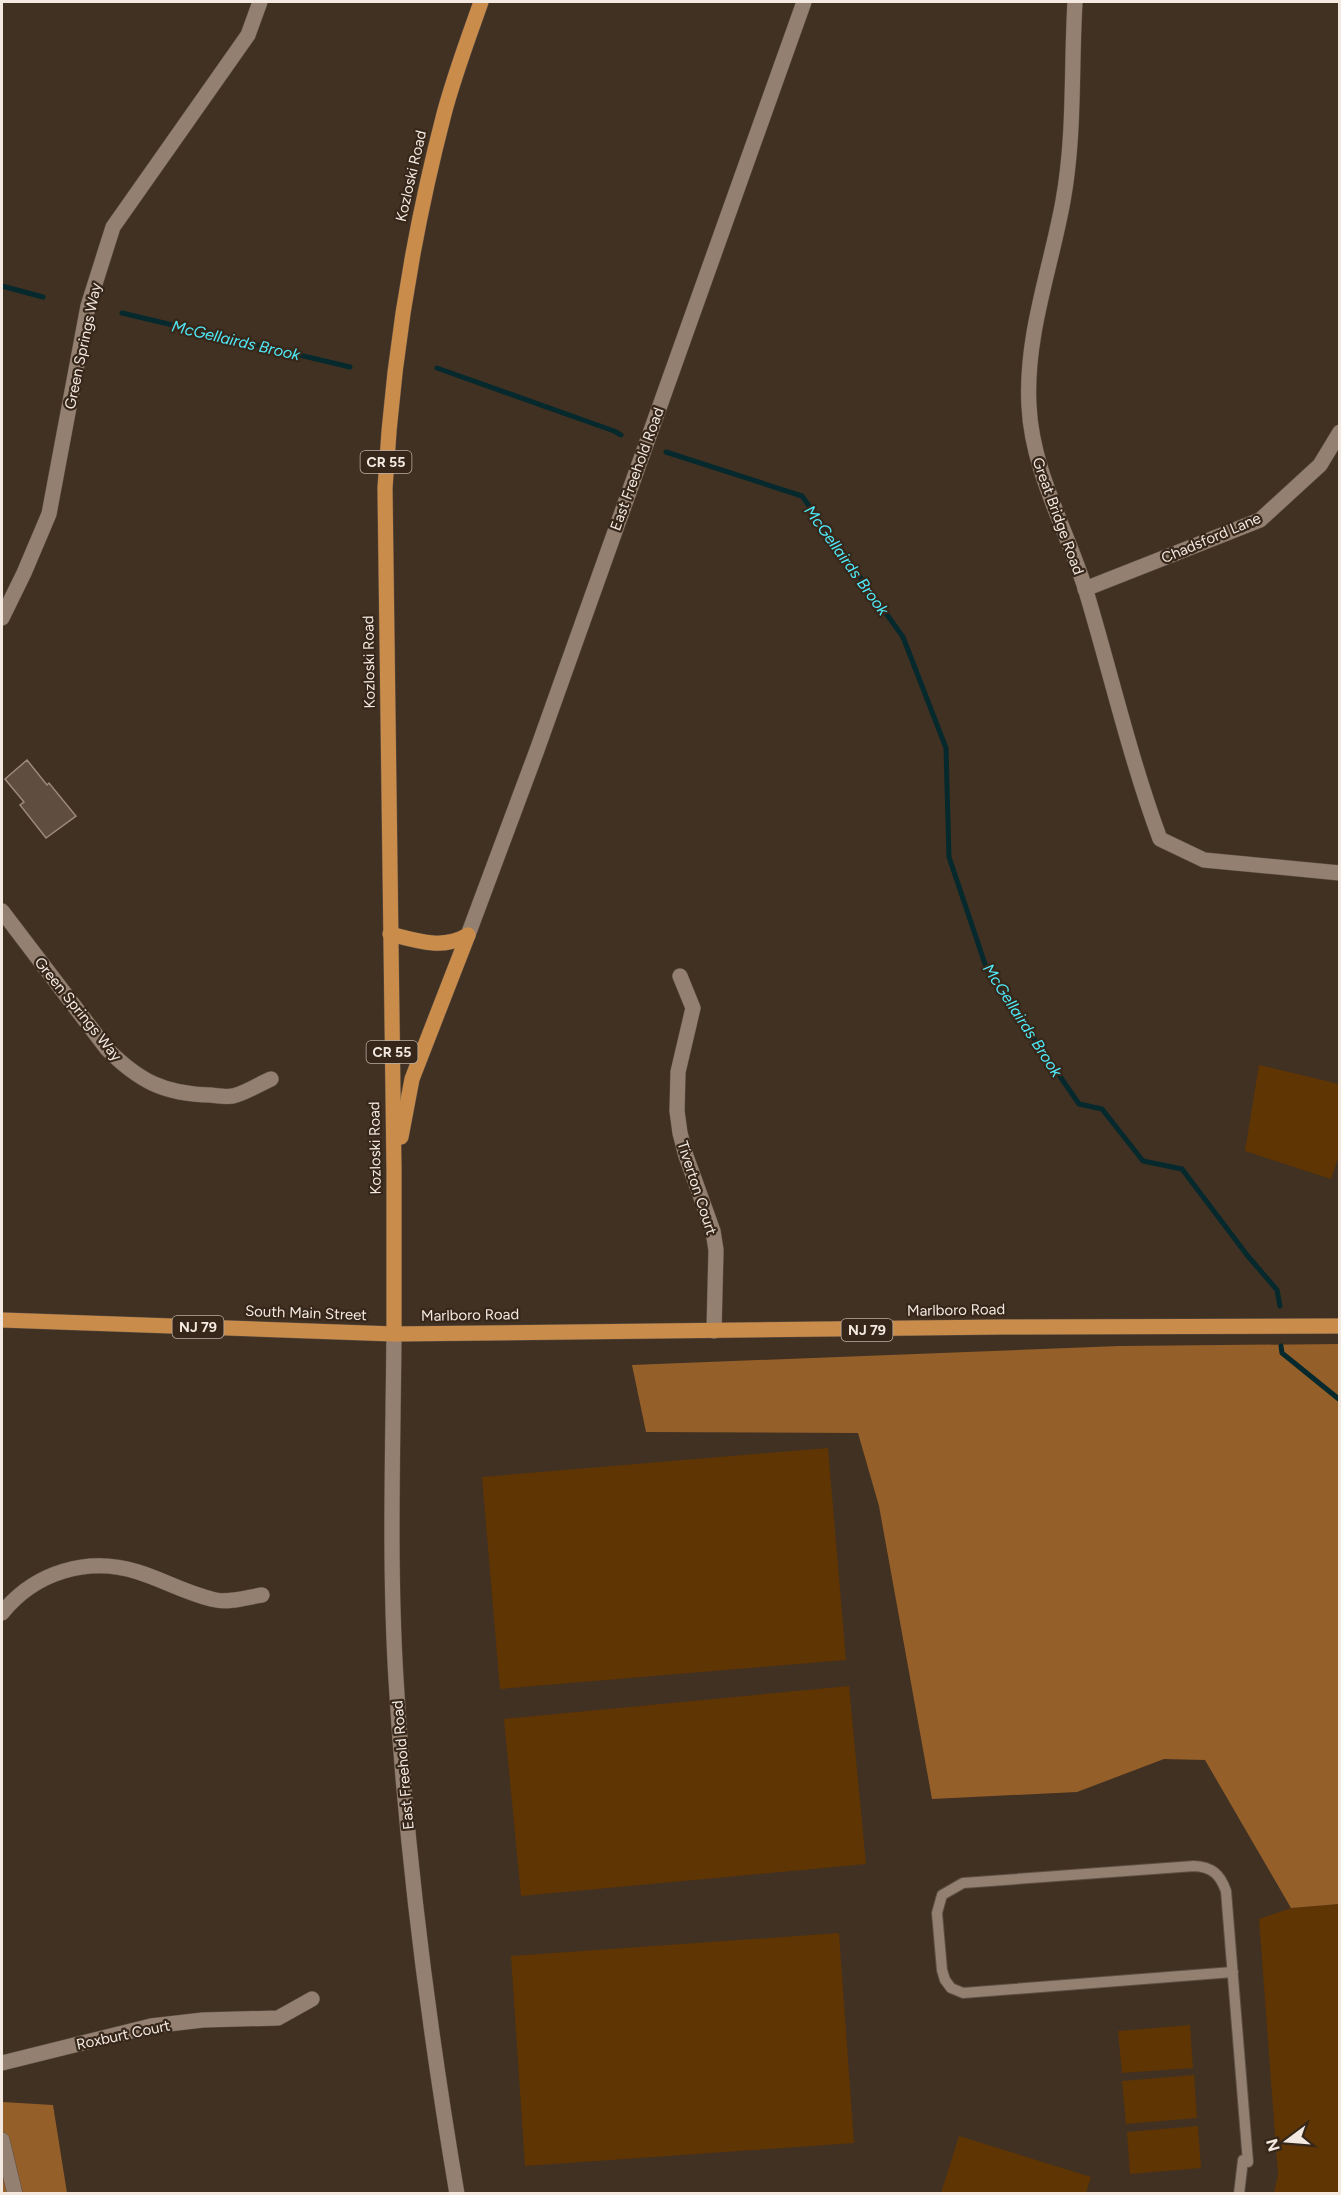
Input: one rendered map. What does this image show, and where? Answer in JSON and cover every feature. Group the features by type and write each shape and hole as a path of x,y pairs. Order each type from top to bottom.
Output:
{"main road":[{"name":"Kozloski Road","path":"394,1334 385,488 393,377 418,220 444,112 481,2"},
{"path":"390,934 435,944 458,941 468,935"},
{"path":"394,1170 412,1079 468,935"},
{"name":"South Main Street","path":"2,1320 394,1334"},
{"name":"Marlboro Road","path":"394,1334 1002,1327 1340,1326"}],"street":[{"name":"Green Springs Way","path":"2,618 49,514 88,306 113,227 248,35 260,2"},
{"name":"East Freehold Road","path":"468,935 545,728 804,2"},
{"name":"Great Bridge Road","path":"1075,2 1070,145 1064,200 1031,349 1029,406 1036,456 1085,589 1145,798 1160,839 1204,860 1340,873"},
{"name":"Chadsford Lane","path":"1085,589 1260,520 1320,465 1340,432"},
{"name":"Green Springs Way","path":"2,911 107,1049 143,1080 166,1089 194,1095 232,1096 271,1079"},
{"name":"Tiverton Court","path":"680,976 693,1008 678,1072 677,1111 686,1156 713,1231 716,1250 714,1331"},
{"name":"East Freehold Road","path":"394,1334 393,1582 396,1677 406,1814 431,2027 457,2193"},
{"path":"2,1613 27,1588 48,1575 88,1566 110,1566 136,1571 218,1601 262,1595"},
{"name":"Roxburt Court","path":"2,2063 151,2026 203,2019 278,2018 312,1998"},
{"path":"2,2140 15,2193"}],"lane":[{"path":"1233,1972 963,1993 951,1988 945,1980 937,1913 942,1894 963,1883 1205,1866 1215,1872 1226,1891 1233,1972 1248,2162 1243,2160 1239,2193"}],"shaded area":[{"path":"1259,1065 1339,1084 1339,1155 1331,1179 1245,1151"},
{"path":"1339,1344 1339,1904 1291,1908 1205,1760 1164,1759 1077,1792 932,1799 879,1506 858,1433 646,1432 632,1365 1119,1346"},
{"path":"828,1448 846,1660 500,1689 482,1477"},
{"path":"849,1686 866,1864 521,1896 504,1719"},
{"path":"1339,1904 1339,2193 1274,2193 1278,2175 1259,1919 1291,1908"},
{"path":"839,1933 854,2143 525,2166 511,1956"},
{"path":"1190,2025 1193,2068 1122,2073 1118,2031"},
{"path":"1194,2075 1197,2118 1126,2124 1122,2081"},
{"path":"2,2102 53,2105 67,2193 2,2193"},
{"path":"1198,2126 1201,2168 1130,2174 1127,2132"},
{"path":"959,2136 1091,2177 1086,2193 941,2193"}],"building":[{"path":"27,760 76,816 46,838 20,805 24,802 5,779"}],"waterway":[{"path":"2,286 43,297"},
{"name":"McGellairds Brook","path":"122,313 350,367"},
{"name":"McGellairds Brook","path":"437,368 621,435"},
{"name":"McGellairds Brook","path":"666,452 802,496 903,637 946,748 949,857 987,970 1079,1104 1102,1109 1143,1161 1182,1169 1247,1255 1277,1290 1280,1306"},
{"name":"McGellairds Brook","path":"1281,1346 1282,1353 1340,1400"}]}
